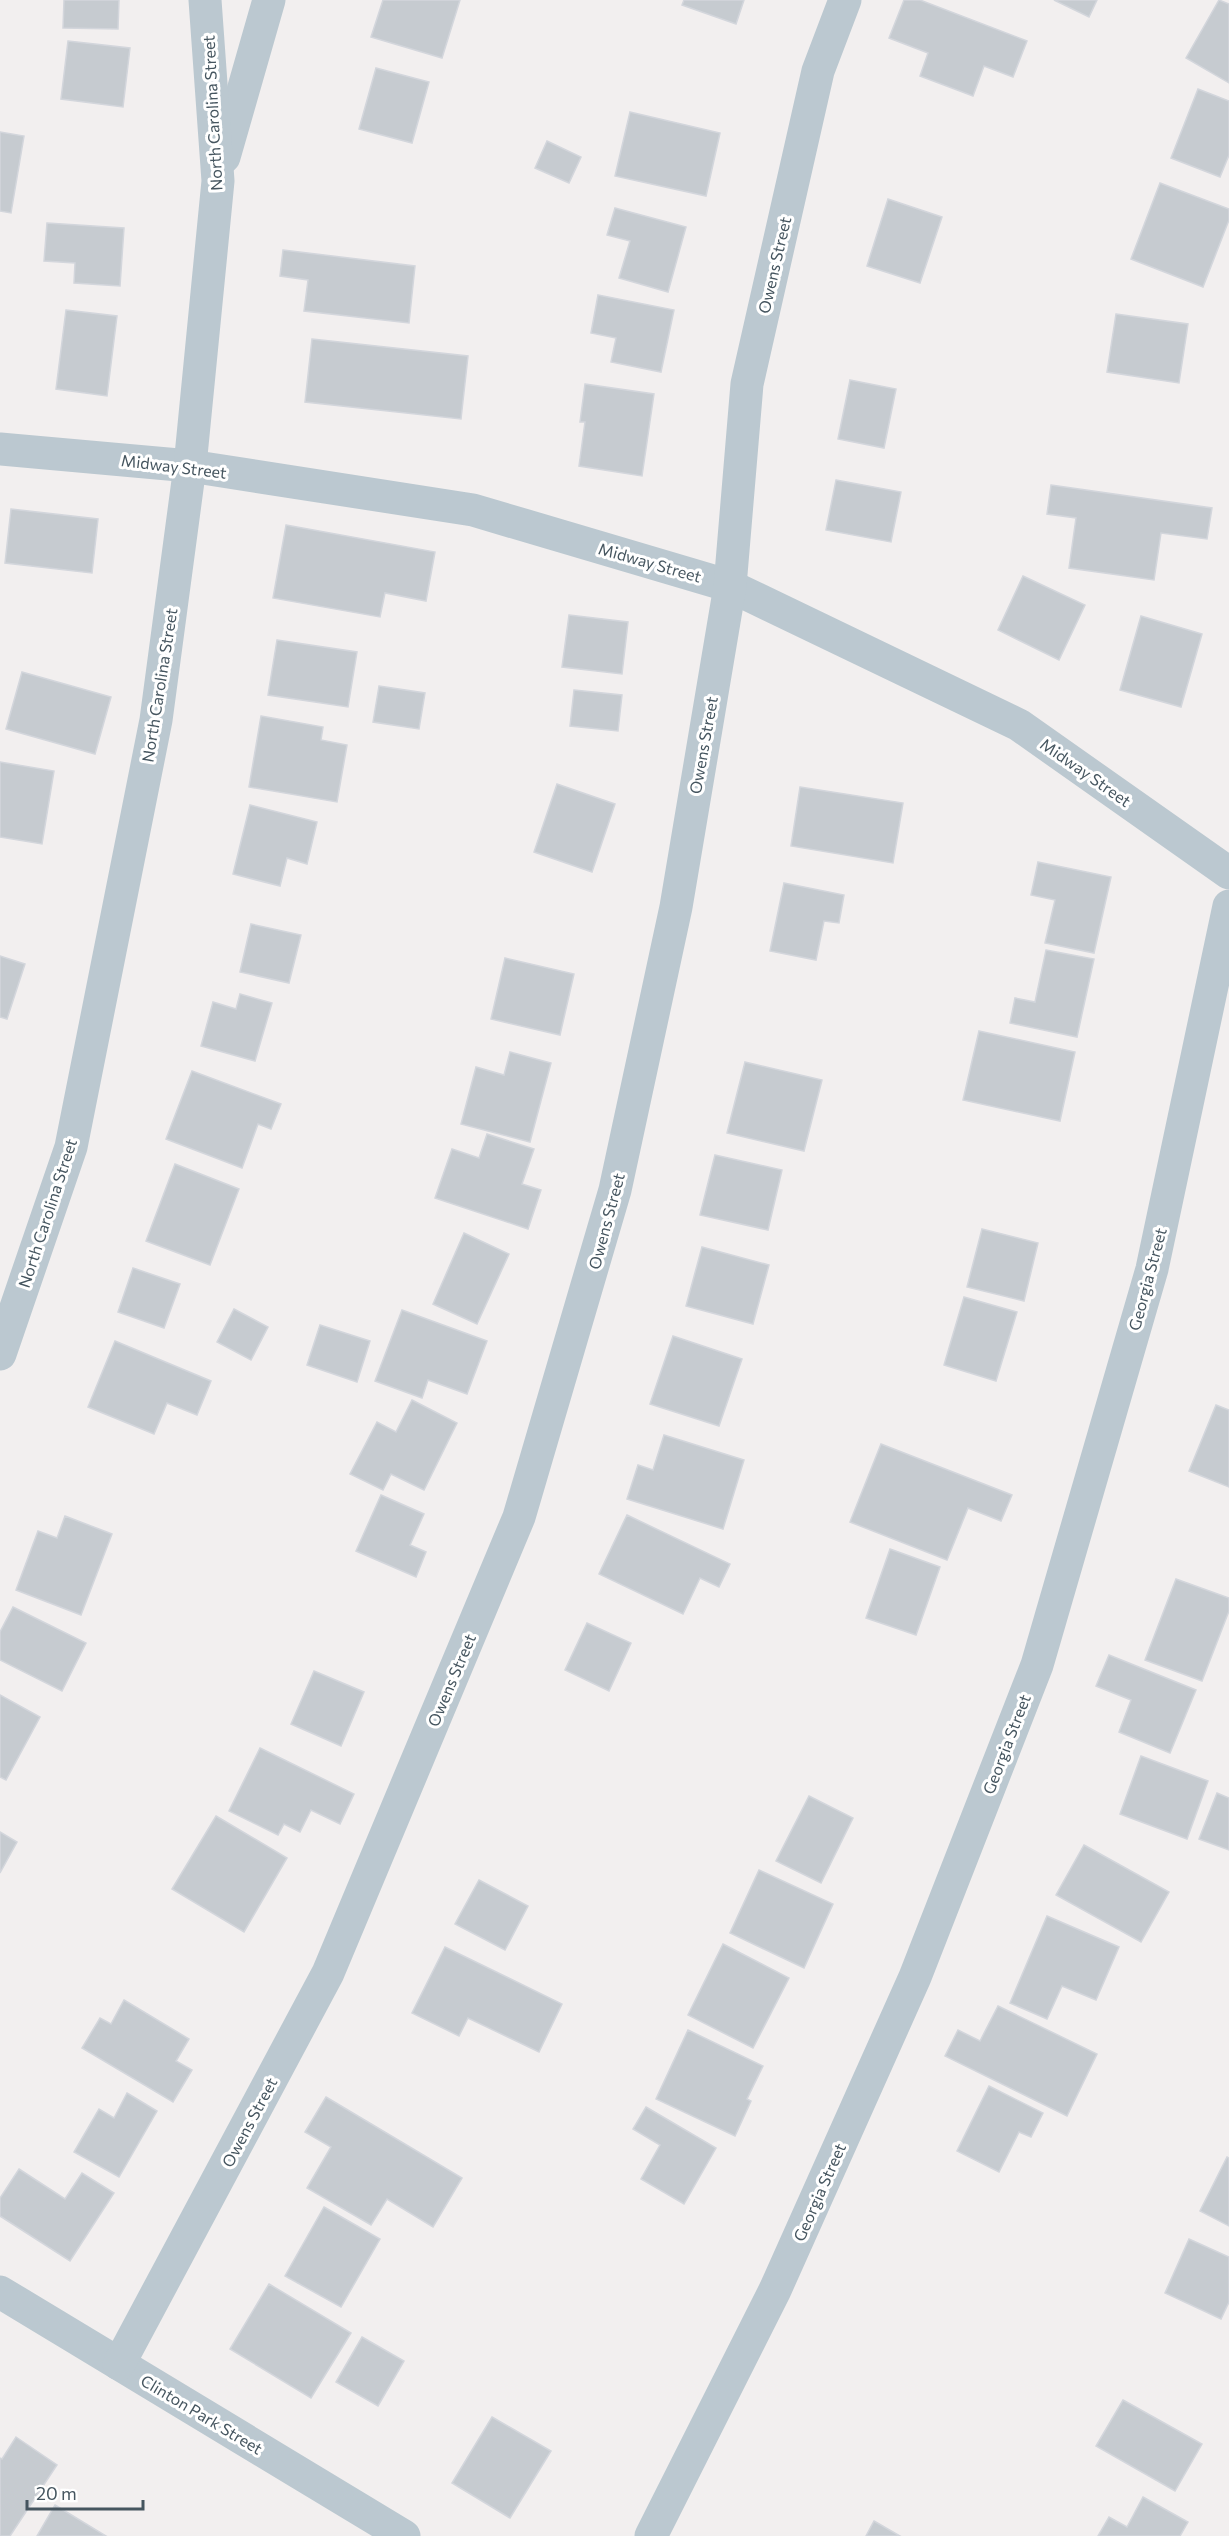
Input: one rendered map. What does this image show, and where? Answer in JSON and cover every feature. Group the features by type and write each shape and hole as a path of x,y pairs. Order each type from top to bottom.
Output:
{"street":[{"name":"North Carolina Street","path":"0,1354 71,1147 156,720 190,466 218,181 205,0"},
{"path":"218,181 269,0"},
{"name":"Owens Street","path":"119,2364 328,1973 519,1517 615,1190 676,907 730,586 747,384 818,71 845,0"},
{"name":"Midway Street","path":"0,449 190,466 474,510 730,586 1019,725 1229,873"},
{"name":"Georgia Street","path":"651,2536 775,2290 915,1977 1037,1665 1152,1269 1229,906"},
{"name":"Clinton Park Street","path":"0,2292 404,2536"}],"building":[{"path":"64,0 119,0 118,29 63,28"},
{"path":"383,0 460,0 442,58 371,37"},
{"path":"684,0 744,0 736,24 682,5"},
{"path":"904,0 920,0 1027,41 1013,77 984,66 973,96 920,76 928,53 889,38"},
{"path":"1054,0 1097,0 1089,17"},
{"path":"1219,0 1229,4 1229,83 1186,58"},
{"path":"68,41 130,48 123,107 61,99"},
{"path":"376,68 429,82 412,143 359,129"},
{"path":"1198,89 1229,101 1229,155 1220,177 1171,158"},
{"path":"630,112 720,133 706,196 615,176"},
{"path":"0,132 24,136 11,213 0,211"},
{"path":"547,141 581,157 569,183 535,168"},
{"path":"1160,183 1229,209 1229,220 1203,287 1131,259"},
{"path":"888,199 942,217 920,283 867,266"},
{"path":"615,208 686,227 668,292 619,278 630,241 607,235"},
{"path":"47,223 124,228 120,286 74,283 75,263 44,261"},
{"path":"283,250 415,266 409,323 304,311 308,280 280,276"},
{"path":"598,295 674,310 661,372 611,362 616,338 591,333"},
{"path":"66,310 117,316 107,396 56,389"},
{"path":"1116,314 1188,324 1179,383 1107,372"},
{"path":"312,339 468,356 461,419 305,402"},
{"path":"850,380 896,389 884,448 838,439"},
{"path":"585,384 654,394 642,476 579,466 585,422 580,422"},
{"path":"836,480 901,492 891,542 826,530"},
{"path":"1051,485 1212,508 1207,539 1161,533 1154,580 1069,568 1076,518 1047,514"},
{"path":"11,509 98,519 92,573 5,563"},
{"path":"286,525 435,552 426,601 385,593 380,617 273,598"},
{"path":"1023,576 1085,605 1059,660 998,630"},
{"path":"569,615 628,622 622,674 562,667"},
{"path":"1141,616 1202,634 1181,707 1120,690"},
{"path":"277,640 357,652 348,707 268,695"},
{"path":"22,672 111,697 95,754 6,729"},
{"path":"379,686 425,693 419,729 373,722"},
{"path":"574,690 622,695 618,731 570,726"},
{"path":"261,716 323,727 321,740 347,745 337,802 249,787"},
{"path":"0,762 54,771 42,844 0,837"},
{"path":"557,784 615,804 592,872 534,852"},
{"path":"800,787 903,803 893,863 791,846"},
{"path":"250,805 317,822 307,864 287,858 280,886 233,874"},
{"path":"1038,862 1111,877 1094,953 1045,943 1055,900 1031,895"},
{"path":"784,883 844,895 839,923 824,921 816,960 770,951"},
{"path":"251,924 301,935 289,983 240,972"},
{"path":"1046,950 1094,959 1077,1037 1010,1023 1015,998 1035,1002"},
{"path":"0,956 25,964 7,1019 0,1017"},
{"path":"505,958 574,974 560,1035 491,1019"},
{"path":"240,994 272,1003 255,1061 201,1046 213,1002 236,1009"},
{"path":"979,1031 1075,1052 1060,1121 963,1100"},
{"path":"510,1052 551,1063 530,1142 461,1124 476,1067 504,1075"},
{"path":"745,1062 822,1080 804,1151 727,1133"},
{"path":"192,1071 281,1104 271,1129 258,1124 242,1168 166,1139"},
{"path":"487,1134 534,1149 522,1184 541,1190 528,1229 435,1198 452,1149 479,1158"},
{"path":"715,1155 782,1170 768,1230 700,1215"},
{"path":"175,1164 239,1189 210,1265 146,1241"},
{"path":"982,1229 1038,1243 1024,1301 967,1287"},
{"path":"464,1233 509,1254 477,1324 433,1304"},
{"path":"702,1247 769,1265 753,1324 686,1306"},
{"path":"133,1268 180,1284 164,1328 118,1312"},
{"path":"964,1297 1017,1312 996,1381 944,1365"},
{"path":"234,1309 268,1327 251,1360 217,1342"},
{"path":"402,1310 487,1341 467,1394 428,1380 422,1398 375,1381"},
{"path":"320,1325 370,1341 357,1382 307,1365"},
{"path":"673,1336 742,1359 719,1426 650,1404"},
{"path":"115,1341 211,1381 197,1415 167,1403 154,1434 88,1407"},
{"path":"412,1400 457,1423 424,1490 391,1474 383,1490 350,1474 377,1422 396,1432"},
{"path":"1216,1405 1229,1410 1229,1487 1189,1471"},
{"path":"664,1435 744,1460 723,1529 627,1499 638,1465 653,1470"},
{"path":"881,1444 1012,1495 1001,1521 968,1508 947,1560 850,1522"},
{"path":"381,1495 424,1514 410,1545 426,1552 416,1577 356,1551"},
{"path":"627,1515 730,1564 719,1587 700,1578 683,1614 599,1574"},
{"path":"65,1516 112,1534 81,1615 16,1590 38,1531 57,1538"},
{"path":"890,1549 940,1567 916,1635 866,1618"},
{"path":"1176,1579 1229,1598 1229,1611 1202,1681 1145,1660"},
{"path":"13,1607 86,1643 62,1691 0,1660 0,1632"},
{"path":"587,1623 631,1643 609,1691 565,1670"},
{"path":"1109,1655 1196,1690 1170,1753 1119,1732 1131,1700 1096,1686"},
{"path":"314,1671 364,1692 341,1746 291,1724"},
{"path":"0,1695 40,1717 6,1780 0,1777"},
{"path":"260,1748 354,1794 340,1824 311,1810 300,1832 284,1824 278,1835 229,1811"},
{"path":"1141,1756 1208,1781 1187,1839 1120,1814"},
{"path":"1217,1793 1229,1798 1229,1850 1199,1839"},
{"path":"809,1796 853,1818 821,1883 776,1861"},
{"path":"216,1816 287,1858 244,1932 172,1889"},
{"path":"0,1832 17,1842 0,1873"},
{"path":"1084,1845 1169,1892 1141,1942 1056,1895"},
{"path":"759,1870 833,1904 804,1968 730,1933"},
{"path":"479,1880 528,1906 505,1950 455,1924"},
{"path":"1047,1916 1119,1947 1096,2000 1062,1986 1047,2019 1010,2003"},
{"path":"723,1944 789,1978 753,2048 688,2015"},
{"path":"445,1947 562,2004 539,2052 468,2018 459,2036 412,2013"},
{"path":"124,2000 189,2039 176,2061 192,2070 173,2102 82,2048 100,2018 111,2024"},
{"path":"998,2006 1097,2054 1067,2116 945,2056 958,2030 980,2041"},
{"path":"688,2030 763,2066 747,2099 751,2101 735,2136 656,2099"},
{"path":"989,2086 1043,2113 1031,2137 1019,2132 999,2172 957,2151"},
{"path":"127,2093 157,2111 119,2177 74,2152 99,2109 114,2118"},
{"path":"326,2097 462,2178 433,2227 387,2199 371,2225 307,2188 331,2147 305,2132"},
{"path":"646,2107 716,2148 684,2204 641,2179 660,2145 633,2129"},
{"path":"1227,2157 1229,2158 1229,2226 1200,2211"},
{"path":"19,2169 65,2199 82,2173 114,2193 70,2261 0,2216 0,2198"},
{"path":"324,2207 380,2239 341,2307 285,2276"},
{"path":"1189,2239 1229,2257 1229,2302 1221,2319 1165,2293"},
{"path":"269,2284 351,2333 311,2398 230,2349"},
{"path":"362,2337 404,2361 378,2406 336,2382"},
{"path":"1123,2400 1202,2444 1175,2491 1096,2446"},
{"path":"492,2417 551,2451 510,2518 452,2483"},
{"path":"16,2437 57,2465 10,2536 0,2536 0,2458 2,2459"},
{"path":"1143,2497 1188,2522 1180,2536 1098,2536 1109,2517 1127,2527"},
{"path":"55,2505 106,2536 37,2536"},
{"path":"874,2521 900,2536 866,2536"}]}
